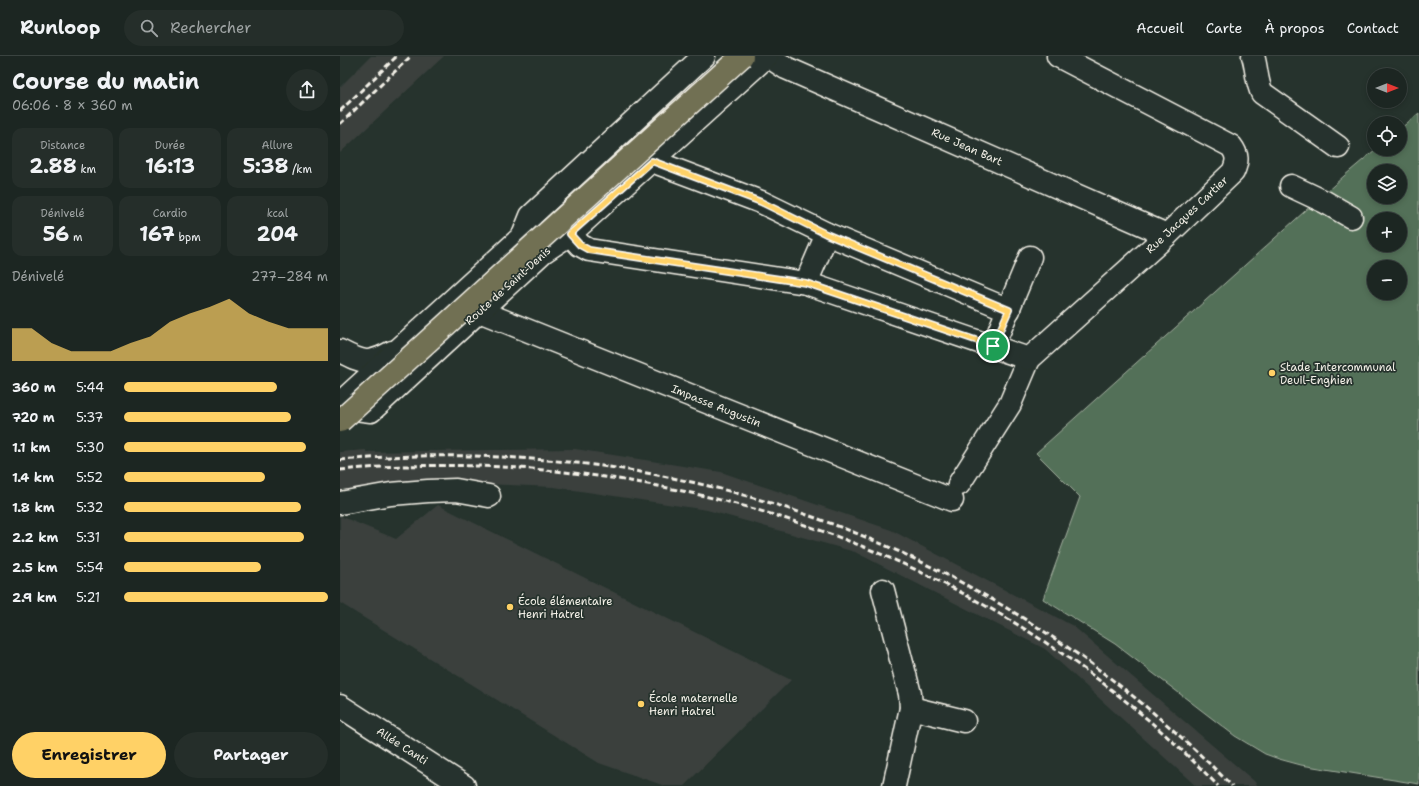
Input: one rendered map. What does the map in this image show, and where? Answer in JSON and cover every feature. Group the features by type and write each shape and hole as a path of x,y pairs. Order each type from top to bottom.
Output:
{"main road":[{"name":"Route de Saint-Denis","path":"340,421 742,56"}],"street":[{"path":"340,403 523,236 531,216 704,56"},
{"name":"Route de Saint-Denis","path":"340,407 371,411 543,252 570,234 768,56"},
{"name":"Rue Jean Bart","path":"768,56 786,68 1167,235"},
{"name":"Rue Jacques Cartier","path":"1029,359 1167,235 1233,172 1237,163 1235,152 1230,146 1058,56"},
{"path":"1253,56 1258,85 1262,92 1338,147"},
{"path":"652,161 761,202 826,234 1009,310"},
{"path":"1291,186 1325,202 1351,217"},
{"path":"570,234 580,245 589,250 806,283 1029,359"},
{"path":"806,283 826,234"},
{"path":"993,346 1030,257"},
{"name":"Impasse Augustin","path":"479,312 955,492 1010,404 1029,359"},
{"path":"340,350 357,360 370,361 379,360 406,344"},
{"path":"340,503 391,494 428,491 456,490 489,496"},
{"path":"883,590 910,694 911,708 894,786"},
{"name":"Allée Canti","path":"340,706 464,786"},
{"path":"911,708 964,721"}],"shaded area":[{"path":"371,56 444,56 340,153 340,87"},
{"path":"575,449 721,472 891,530 1073,626 1258,786 1196,786 1045,649 855,552 707,510 554,487 411,481 340,490 340,452 366,450 366,452"},
{"path":"438,505 791,680 684,786 665,786 599,763 340,603 340,516 396,539"}],"green space":[{"name":"Stade Intercommunal Deuil-Enghien","path":"1419,113 1419,784 1301,765 1265,754 1235,736 1115,644 1043,599 1080,497 1036,453 1368,156 1407,156 1407,123"}],"railway":[{"path":"340,111 397,56"},
{"path":"340,124 411,56"},
{"path":"340,460 412,456 484,456 532,459 631,470 728,491 822,520 912,558 999,603 1081,657 1159,718 1232,786"},
{"path":"340,470 461,466 582,474 700,495 815,529 926,575 1031,633 1129,703 1218,786"}],"place":[{"name":"Stade Intercommunal Deuil-Enghien","path":"1272,373"},
{"name":"École élémentaire Henri Hatrel","path":"510,607"},
{"name":"École maternelle Henri Hatrel","path":"641,704"}],"route":[{"path":"652,161 761,202 826,234 1009,310 993,346 806,283 589,250 580,245 570,234 652,161"}]}
